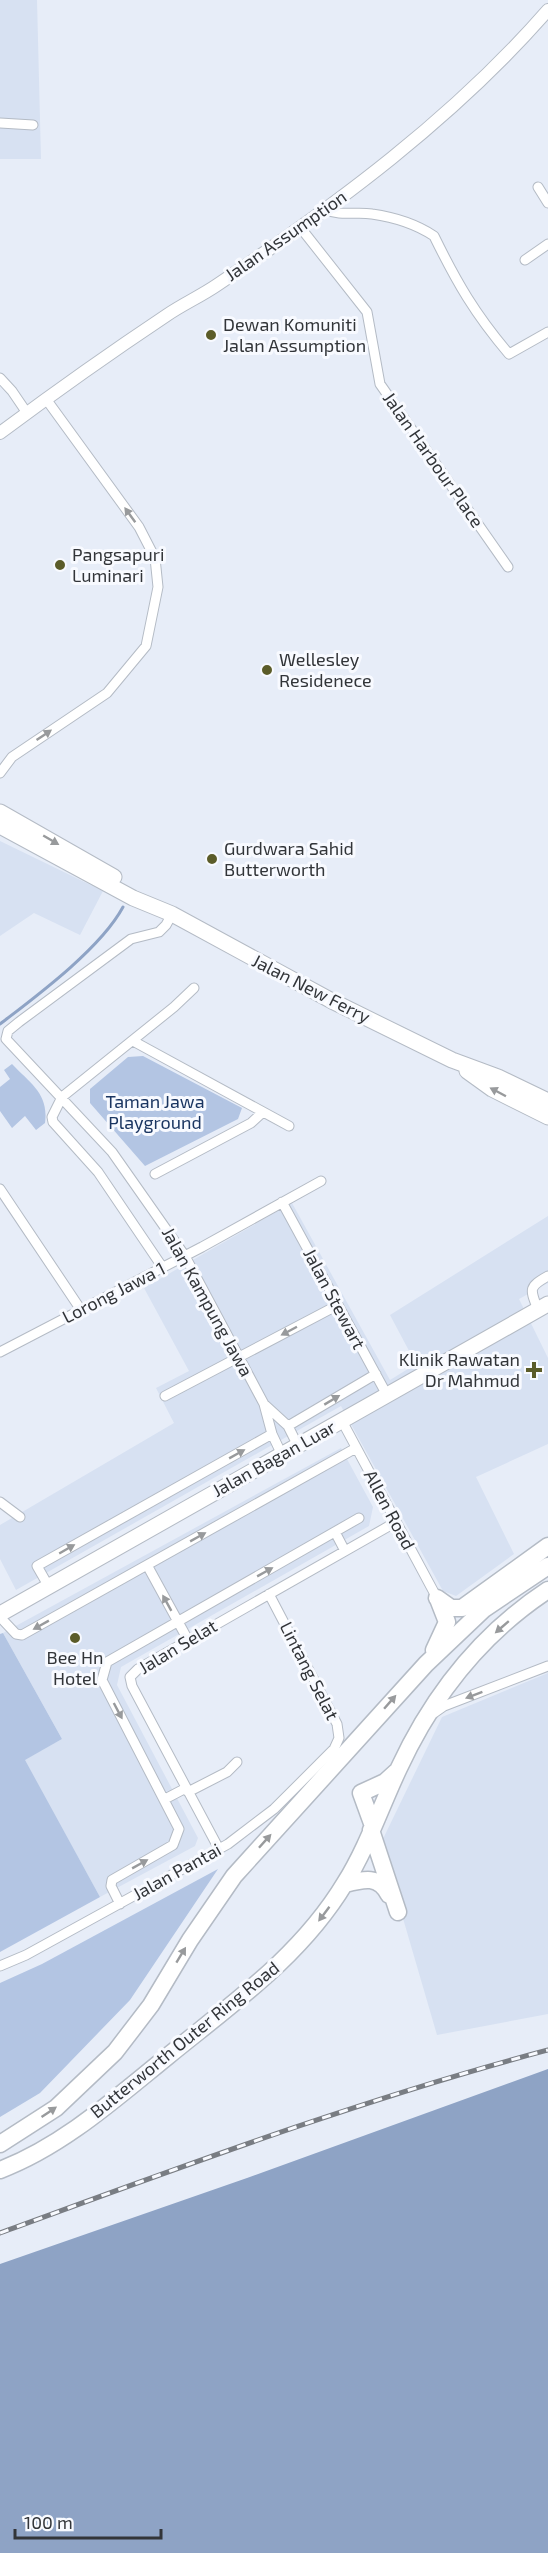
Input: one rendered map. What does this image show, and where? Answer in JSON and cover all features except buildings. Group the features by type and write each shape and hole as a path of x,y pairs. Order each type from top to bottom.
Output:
{"highway":[{"path":"437,1598 451,1608 462,1608 548,1546"},
{"path":"484,1609 514,1581 548,1555"},
{"name":"Butterworth Outer Ring Road","path":"0,2144 56,2108 115,2052 151,2005 190,1940 234,1876 426,1664 484,1609 548,1566"},
{"name":"Butterworth Outer Ring Road","path":"0,2170 30,2156 77,2127 254,1988 307,1936 345,1884 422,1721 450,1681 486,1641 548,1590"},
{"path":"426,1664 446,1628 446,1617 437,1598"},
{"path":"345,1884 365,1879 376,1880 385,1887 398,1912 361,1793 385,1782 399,1768"}],"main road":[{"name":"Jalan New Ferry","path":"0,812 136,890 172,914 291,980 452,1060 498,1077 548,1101"},
{"name":"Jalan New Ferry","path":"0,826 133,898 172,914"},
{"name":"Jalan New Ferry","path":"452,1060 492,1089 548,1117"},
{"name":"Jalan Bagan Luar","path":"0,1616 543,1307"}],"street":[{"name":"Jalan Assumption","path":"0,433 46,399 300,227 367,178 459,99 520,42 548,10"},
{"path":"0,123 33,125"},
{"path":"538,187 548,203"},
{"path":"325,209 333,213 370,213 386,216 434,236 459,287 480,320 509,354 548,332"},
{"name":"Jalan Harbour Place","path":"300,227 367,312 380,384 508,567"},
{"path":"525,260 548,244"},
{"path":"0,378 27,413"},
{"path":"0,773 12,757 107,693 146,646 158,587 155,558 139,527 46,399"},
{"name":"Jalan Kampung Jawa","path":"172,914 159,932 131,939 19,1022 8,1031 6,1039 112,1152 185,1256 264,1404 272,1434 282,1455"},
{"path":"163,1268 98,1172 53,1122 52,1117 62,1097 133,1041 191,993 194,988"},
{"path":"133,1041 289,1126"},
{"path":"155,1174 251,1123 263,1112"},
{"name":"Lorong Jawa 1","path":"0,1352 163,1268 321,1181"},
{"path":"0,1189 81,1310"},
{"name":"Jalan Stewart","path":"282,1202 387,1395"},
{"path":"543,1307 532,1289 534,1284 548,1276"},
{"path":"165,1396 338,1305"},
{"path":"288,1426 375,1374"},
{"name":"Jalan Kampung Jawa","path":"264,1404 288,1426 298,1446"},
{"name":"Allen Road","path":"342,1421 437,1598"},
{"path":"49,1587 37,1566 272,1434"},
{"path":"0,1616 16,1634 22,1635 356,1448"},
{"path":"0,1502 20,1517"},
{"path":"120,1904 111,1886 112,1880 175,1843 179,1826 101,1677 110,1659 359,1518"},
{"name":"Jalan Selat","path":"219,1850 132,1686 130,1677 138,1669 396,1522"},
{"path":"335,1532 345,1551"},
{"path":"147,1565 188,1640"},
{"name":"Lintang Selat","path":"269,1594 337,1724 339,1738 334,1749"},
{"path":"422,1721 444,1706 548,1666"},
{"name":"Jalan Pantai","path":"0,1966 219,1850 274,1809 334,1749"},
{"path":"165,1799 227,1772 237,1762"}],"shaded area":[{"path":"0,0 37,0 41,159 0,159"},
{"path":"0,841 103,891 80,935 34,913 0,936"},
{"path":"292,1203 390,1380 416,1364 390,1315 548,1216 548,1283 519,1299 548,1358 548,1444 476,1477 514,1554 456,1596 443,1591 341,1406 16,1590 0,1559 0,1525 174,1423 156,1388 189,1371 144,1288"},
{"path":"341,1448 373,1507 369,1526 121,1667 117,1685 198,1838 195,1846 100,1897 24,1760 62,1739 3,1633"},
{"path":"548,1673 548,2014 437,2035 381,1843 442,1717"},
{"path":"548,2069 548,2553 0,2553 0,2264"}],"green space":[{"name":"Taman Jawa Playground","path":"143,1056 242,1108 238,1119 145,1166 90,1103 90,1089 128,1057"},
{"path":"12,1064 37,1090 44,1104 45,1123 36,1130 25,1116 12,1128 0,1111 0,1087 10,1079 4,1070"},
{"path":"3,1633 62,1739 25,1760 100,1897 0,1952 0,1634"},
{"path":"218,1869 130,2000 40,2093 0,2117 0,1983 42,1964"}],"waterway":[{"path":"0,1024 68,970 100,938 123,907"}],"railway":[{"path":"0,2233 341,2112 478,2069 548,2050"}],"place":[{"name":"Dewan Komuniti Jalan Assumption","path":"211,335"},
{"name":"Pangsapuri Luminari","path":"60,565"},
{"name":"Wellesley Residenece","path":"267,670"},
{"name":"Gurdwara Sahid Butterworth","path":"212,859"},
{"name":"Klinik Rawatan Dr Mahmud","path":"534,1370"},
{"name":"Bee Hn Hotel","path":"75,1638"}]}
